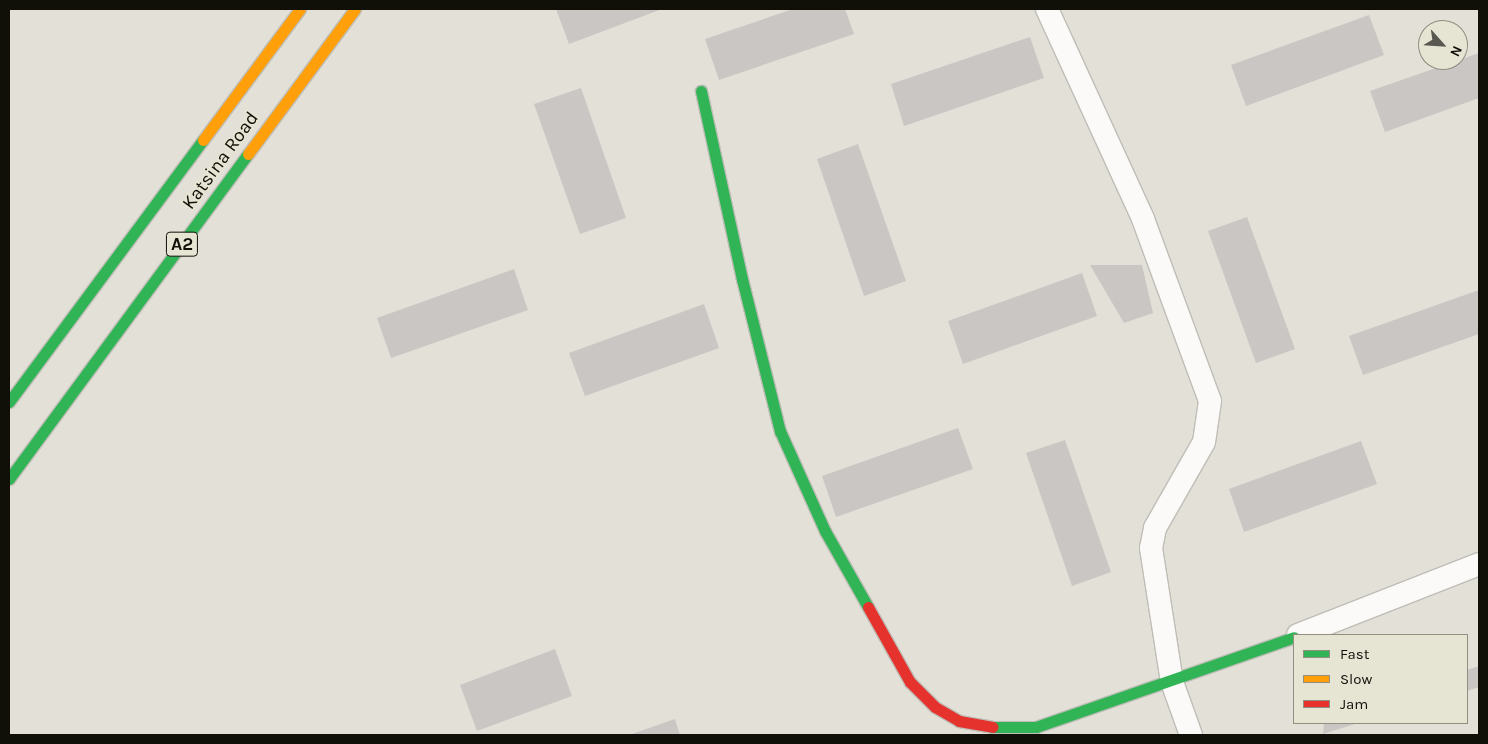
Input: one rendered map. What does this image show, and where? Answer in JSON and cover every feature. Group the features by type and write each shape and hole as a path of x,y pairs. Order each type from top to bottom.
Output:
{"main road":[{"name":"Katsina Road","path":"9,402 300,9"},
{"name":"Katsina Road","path":"9,478 355,9"},
{"path":"702,91 742,279 780,431 825,531 910,682 934,707 959,721 997,728 1036,727 1172,682 1293,637"}],"street":[{"path":"1047,9 1143,219 1210,401 1204,442 1155,528 1150,548 1172,682 1191,735"},
{"path":"1301,634 1479,564"}],"building":[{"path":"556,9 662,9 569,44"},
{"path":"793,9 845,9 854,34 719,80 705,39"},
{"path":"1369,15 1384,55 1246,106 1231,65"},
{"path":"1030,37 1044,78 904,126 891,84"},
{"path":"1479,53 1479,98 1385,132 1370,91 1430,70 1468,70 1468,57"},
{"path":"581,88 626,218 580,234 534,104"},
{"path":"858,144 906,281 864,296 817,159"},
{"path":"1247,217 1295,349 1256,363 1208,231"},
{"path":"1090,265 1142,265 1153,313 1124,323"},
{"path":"514,269 528,310 391,358 377,318"},
{"path":"1082,273 1097,316 963,364 948,321"},
{"path":"1479,290 1479,334 1363,375 1349,336"},
{"path":"704,304 719,348 585,396 569,353"},
{"path":"958,428 973,469 836,517 822,476"},
{"path":"1065,440 1111,572 1072,586 1026,453"},
{"path":"1361,441 1377,484 1244,532 1229,489"},
{"path":"555,649 572,696 477,731 460,685"},
{"path":"1479,666 1479,687 1468,691 1468,670"},
{"path":"675,719 680,735 629,735"},
{"path":"1324,724 1355,724 1323,734"}],"traffic: fast":[{"path":"701,91 742,279 780,431 825,531 868,607"},
{"path":"9,402 203,140"},
{"path":"9,479 248,154"},
{"path":"992,727 1036,727 1293,637"}],"traffic: slow":[{"path":"203,140 300,9"},
{"path":"248,154 355,9"}],"traffic: jam":[{"path":"868,607 910,682 935,707 959,721 992,727"}]}
